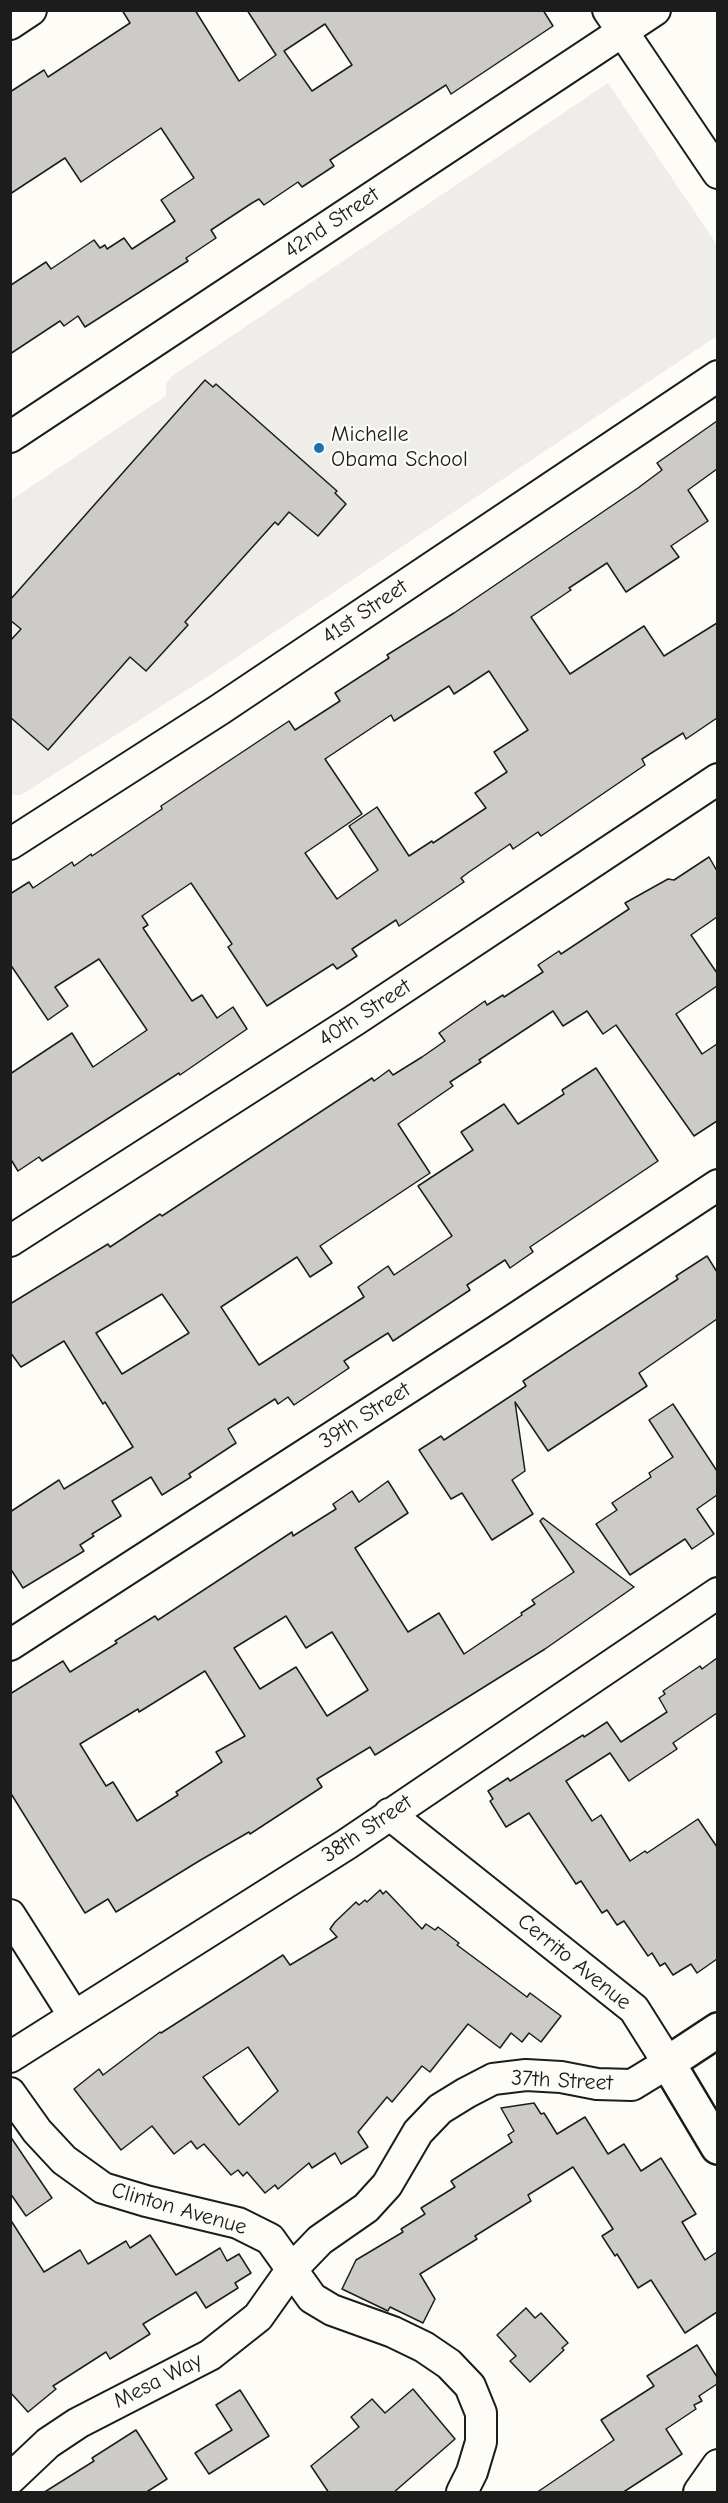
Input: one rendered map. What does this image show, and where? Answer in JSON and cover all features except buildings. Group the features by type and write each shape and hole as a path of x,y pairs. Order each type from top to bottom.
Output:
{"street":[{"path":"10,24 32,10"},
{"name":"42nd Street","path":"10,436 615,21 655,10"},
{"path":"615,21 717,173"},
{"name":"41st Street","path":"10,844 229,704 717,376"},
{"name":"40th Street","path":"10,1241 355,1020 717,779"},
{"name":"39th Street","path":"10,1645 498,1330 717,1185"},
{"name":"38th Street","path":"10,2057 327,1856 717,1593"},
{"name":"Cerrito Avenue","path":"389,1814 634,2009 717,2147"},
{"path":"10,1915 74,2016"},
{"name":"37th Street","path":"292,2269 320,2240 366,2208 387,2185 418,2132 440,2109 466,2093 494,2079 526,2075 561,2077 597,2084 632,2085 717,2030"},
{"name":"Clinton Avenue","path":"10,2093 37,2131 64,2160 103,2188 238,2223 270,2239 312,2298 332,2310 393,2332 424,2347 448,2364 470,2386 481,2413 480,2442 472,2472 462,2493"},
{"name":"Mesa Way","path":"10,2479 48,2443 78,2423 210,2355 258,2317 292,2269"},
{"path":"699,2493 717,2465"}],"shaded area":[{"name":"Michelle Obama School","path":"608,83 717,245 717,336 204,679 21,795 11,795 11,500 166,396 166,384 172,376"}],"place":[{"name":"Michelle Obama School","path":"319,448"}]}
